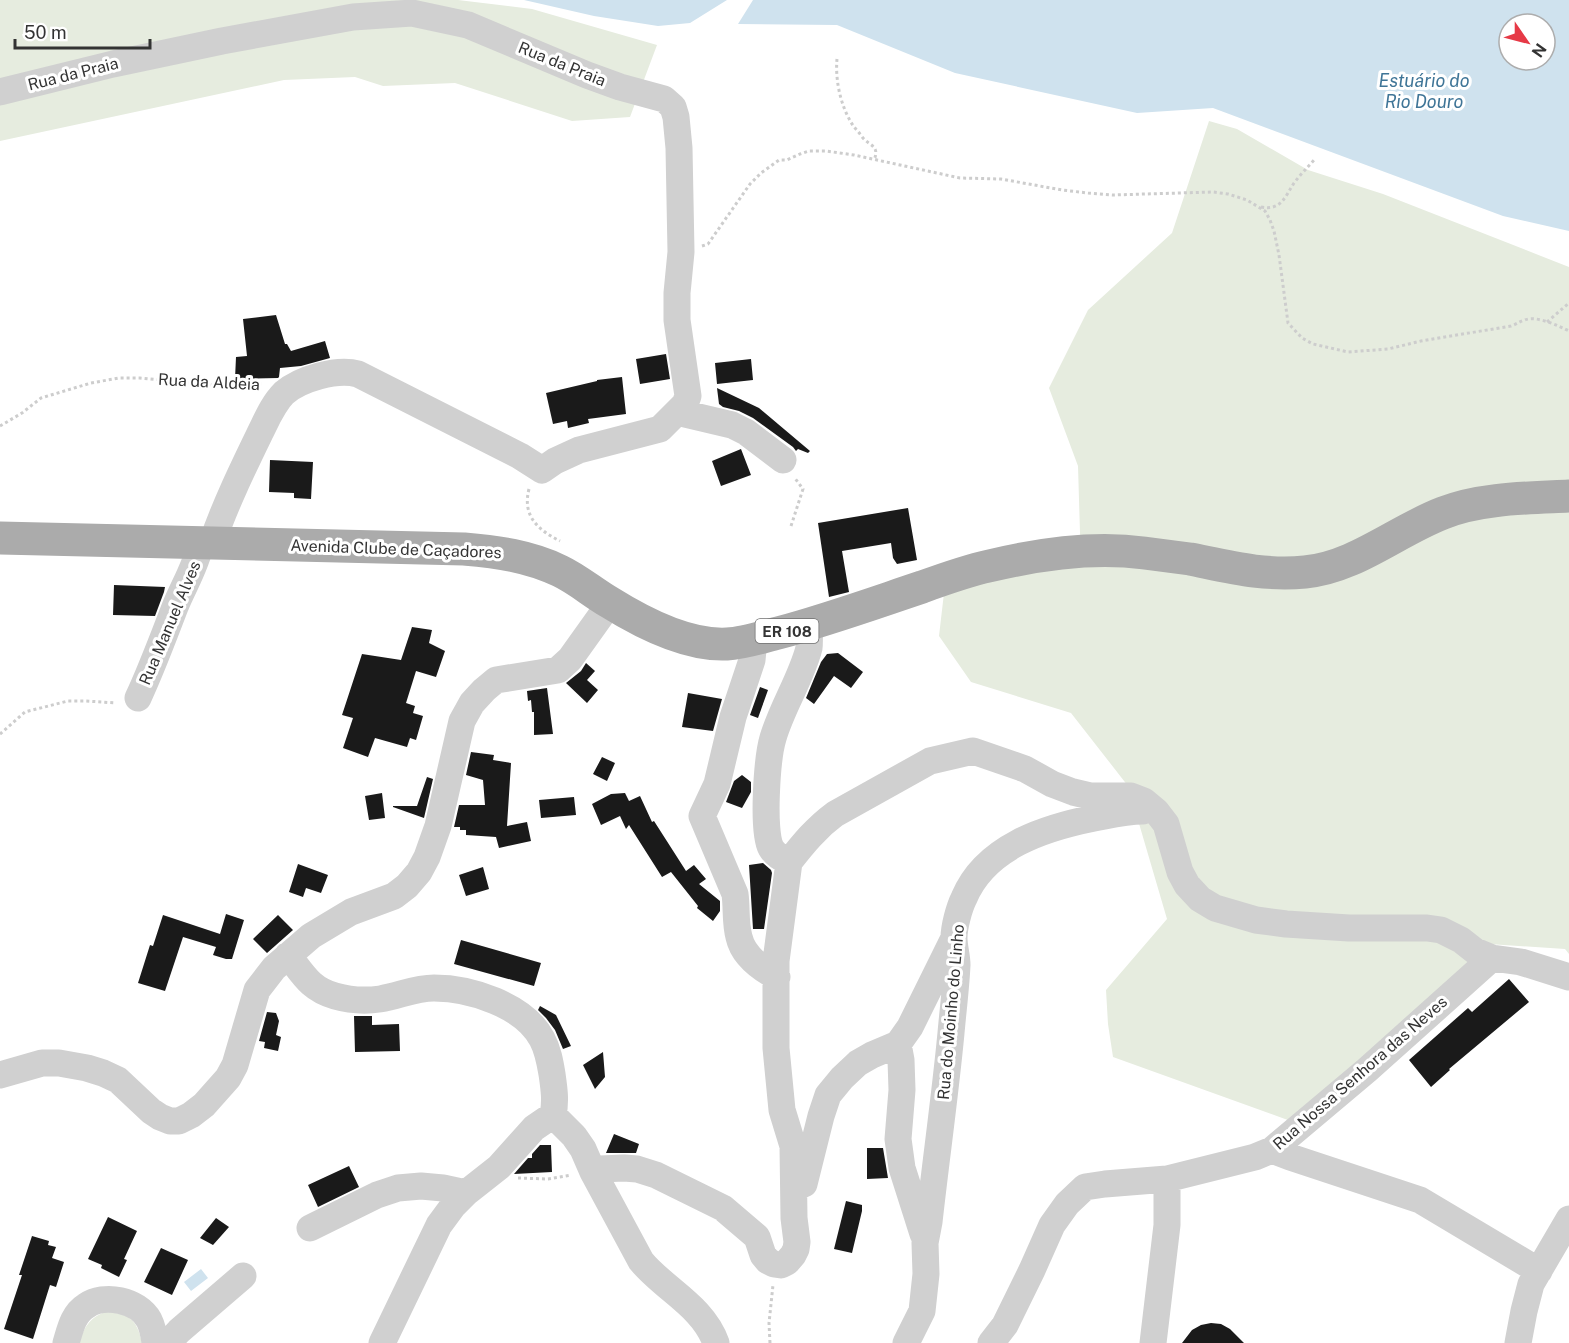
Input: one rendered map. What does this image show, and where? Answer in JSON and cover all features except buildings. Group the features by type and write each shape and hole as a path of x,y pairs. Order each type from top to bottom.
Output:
{"main road":[{"name":"Avenida Clube de Caçadores","path":"0,538 464,549 502,552 542,563 562,572 610,603 659,629 706,643 728,644 809,625 986,567 1043,555 1073,552 1140,552 1254,572 1307,572 1338,565 1446,511 1485,502 1569,496"}],"street":[{"name":"Rua da Praia","path":"0,92 222,41 353,17 412,13 468,25 587,75 664,99 673,107 679,148 681,252 677,320 688,396 685,404 677,412"},
{"path":"285,392 320,376 347,371 358,374 520,456 542,470 579,450 660,429 677,412 732,425 747,432 783,460"},
{"name":"Rua Manuel Alves","path":"138,698 175,606 219,522 275,404 285,392"},
{"path":"0,1075 42,1063 59,1063 87,1068 118,1080 159,1117 179,1121 204,1105 228,1078 235,1065 257,990 265,978 311,936 351,912 394,896 419,872 438,826 462,721 472,703 496,680 558,670 570,659 591,632 610,603"},
{"path":"789,862 778,857 772,850 768,839 766,827 769,765 772,740 809,647 809,625"},
{"path":"754,639 752,660 733,717 717,784 702,816 735,894 738,935 743,948 765,971 777,977"},
{"path":"592,1170 637,1169 656,1175 723,1208 757,1238 763,1255 768,1260 781,1265 787,1262 796,1249 793,1146 782,1110 776,1048 777,961 789,862 808,837 835,814 930,761 974,751 1025,769 1072,792 1090,796 1131,796 1144,801 1166,824 1180,872 1187,885 1200,899 1215,908 1256,920 1286,924 1441,930 1461,940 1475,951 1492,958 1521,962 1569,977"},
{"name":"Rua do Moinho do Linho","path":"906,1343 922,1311 926,1274 925,1243 946,1085 955,990 957,963 954,937 963,899 986,865 1027,838 1070,823 1129,811 1156,811"},
{"path":"757,1238 785,1228 794,1218 820,1116 828,1095 842,1077 858,1063 872,1054 898,1044 910,1027 954,937"},
{"path":"288,955 315,988 337,997 379,999 422,989 455,990 475,994 515,1011 532,1025 547,1050 555,1096 553,1115 534,1128 499,1167 453,1206 439,1225 382,1343"},
{"name":"Rua Nossa Senhora das Neves","path":"991,1343 1005,1325 1052,1225 1067,1204 1085,1187 1167,1179 1255,1157 1272,1150 1367,1071 1492,958"},
{"path":"898,1044 902,1090 898,1139 902,1168 925,1243"},
{"path":"553,1115 574,1136 583,1149 641,1261 651,1273 693,1308 714,1335 716,1343"},
{"path":"1272,1150 1420,1200 1539,1271"},
{"path":"1153,1343 1167,1225 1167,1179"},
{"path":"309,1228 377,1195 398,1188 473,1187"},
{"path":"1518,1343 1531,1284 1569,1219"},
{"path":"168,1343 243,1276"},
{"path":"66,1343 73,1322 82,1309 95,1302 112,1299 125,1302 144,1313 154,1330 154,1343"}],"path":[{"path":"837,59 836,68 842,101 855,128 876,150 874,160"},
{"path":"681,252 708,244 750,184 761,173 779,160 787,160 810,151 874,160 960,178 1001,179 1088,194 1214,192 1238,197 1268,208 1276,206 1286,198 1294,184 1314,160"},
{"path":"1259,206 1265,211 1274,231 1288,323 1302,338 1313,344 1348,352 1388,349 1511,326 1526,319 1547,322 1569,331"},
{"path":"1547,322 1569,303"},
{"name":"Rua da Aldeia","path":"0,426 41,398 91,383 119,378 211,385 262,384 276,386 285,392"},
{"path":"783,460 803,489 791,526"},
{"path":"542,470 530,486 527,497 528,510 537,526 563,543"},
{"name":"Rua Manuel Alves","path":"0,734 25,712 68,701 129,703 138,698"},
{"path":"473,1187 520,1178 548,1179 592,1170"},
{"path":"770,1343 769,1323 774,1264"}],"shaded area":[{"path":"0,0 458,0 532,9 657,45 630,117 572,121 455,83 383,86 355,77 284,80 0,141"},
{"path":"1209,121 1237,129 1308,170 1383,194 1569,267 1569,954 1565,949 1489,944 1296,1123 1113,1057 1106,990 1167,919 1128,786 1071,713 971,682 939,636 944,593 942,577 1081,566 1078,466 1049,388 1088,310 1172,233"},
{"path":"105,1312 120,1314 131,1319 142,1343 79,1343 88,1324"}],"water":[{"path":"524,0 727,0 690,23 658,26 594,16"},
{"name":"Estuário do Rio Douro","path":"753,0 1569,0 1569,231 1503,216 1213,108 1137,113 955,73 837,25 738,24"},
{"path":"201,1269 208,1278 191,1291 184,1282"}]}
